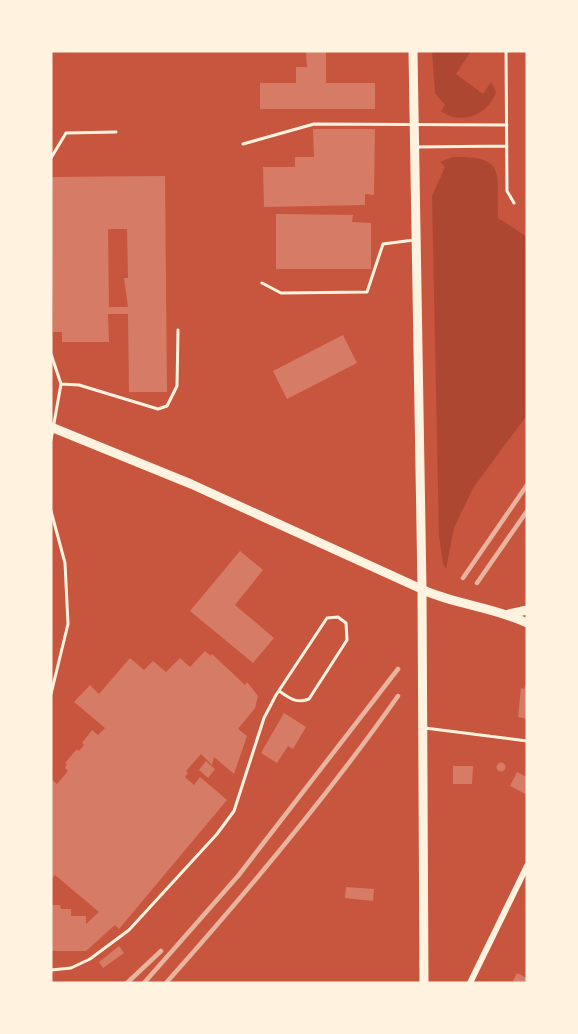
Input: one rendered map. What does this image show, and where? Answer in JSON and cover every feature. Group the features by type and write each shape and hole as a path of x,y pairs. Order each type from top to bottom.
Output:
{"main road":[{"path":"413,51 422,589 424,983"},
{"path":"53,428 99,444 422,589 454,602 509,614 527,623"},
{"path":"509,614 527,610"}],"street":[{"path":"470,983 527,866"}],"lane":[{"path":"506,51 507,191 514,203"},
{"path":"243,144 314,124 507,125"},
{"path":"51,158 66,133 116,132"},
{"path":"414,147 507,146"},
{"path":"262,283 281,293 367,292 383,244 416,240"},
{"path":"61,384 78,385 162,409 167,406 177,386 178,330"},
{"path":"51,354 61,384 51,440"},
{"path":"51,512 65,563 68,624 51,694"},
{"path":"51,970 71,968 90,959 129,930 217,834 234,811 264,718 279,691 327,618 338,616 346,622 347,640 309,699 294,701 279,691"},
{"path":"423,728 527,741"}],"shaded area":[{"path":"432,51 471,51 456,74 483,94 491,82 496,92 487,107 465,118 457,118 441,111 445,105 435,93"},
{"path":"453,157 471,157 491,164 497,179 498,218 527,237 527,415 473,488 454,528 446,569 443,564 439,536 432,196 445,167 440,162"}],"building":[{"path":"306,51 326,51 326,83 375,83 375,109 260,109 260,83 296,83 296,67 307,67"},
{"path":"313,129 375,129 374,195 365,194 365,205 264,207 263,167 295,167 295,157 314,157"},
{"path":"165,176 167,392 129,392 128,314 108,314 109,342 62,342 62,332 53,332 51,177","holes":["108,229 127,229 128,278 124,278 128,307 109,307"]},
{"path":"276,214 353,215 352,222 371,223 371,269 276,269"},
{"path":"343,335 357,363 287,399 273,371"},
{"path":"240,551 263,570 235,605 274,638 253,663 190,611"},
{"path":"205,651 211,656 212,654 245,685 247,682 258,696 255,708 238,729 247,736 234,774 214,757 212,765 201,754 186,771 188,773 185,777 194,785 200,777 227,800 119,929 115,925 86,951 51,951 51,905 60,905 61,909 71,909 71,916 86,916 86,924 99,912 55,875 51,880 51,779 57,784 68,771 65,763 77,749 79,751 84,745 82,743 92,730 98,735 105,728 74,702 90,685 99,694 130,658 144,670 153,661 166,672 180,658 190,667"},
{"path":"527,681 527,719 518,717 521,688 524,689"},
{"path":"284,713 306,727 293,749 288,746 277,763 261,753"},
{"path":"206,761 215,769 208,778 199,770"},
{"path":"501,762 506,767 501,772 496,767"},
{"path":"453,766 473,766 472,784 453,784"},
{"path":"517,772 527,777 527,795 510,786"},
{"path":"346,887 374,889 373,901 345,898"},
{"path":"119,946 124,953 103,968 99,962"},
{"path":"517,973 527,978 527,983 512,983"}],"railway":[{"path":"463,578 527,485"},
{"path":"477,583 527,511"},
{"path":"144,983 238,876 398,669"},
{"path":"166,983 286,843 398,696"},
{"path":"127,983 161,951"}]}
